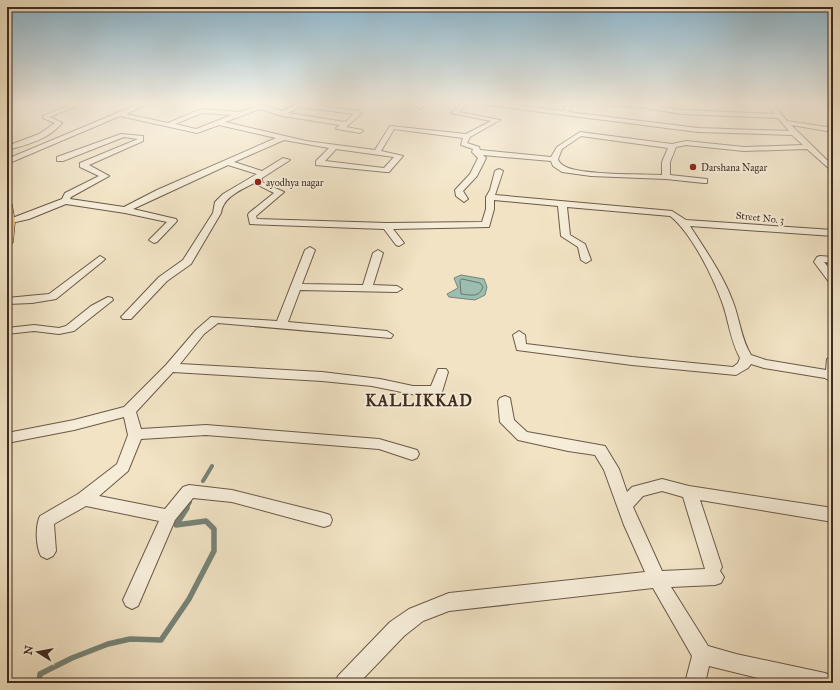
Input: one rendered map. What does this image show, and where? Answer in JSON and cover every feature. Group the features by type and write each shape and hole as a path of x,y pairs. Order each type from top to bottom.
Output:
{"main road":[{"path":"7,204 9,222 7,242"}],"street":[{"path":"7,148 33,140 42,135"},
{"path":"7,162 70,135"},
{"path":"278,135 282,138 334,148 377,152 400,156 386,170 319,163 334,148"},
{"path":"377,152 383,145 387,135"},
{"path":"460,135 467,136 463,144 477,148 476,152 482,158 479,168 459,190 459,194 464,199"},
{"path":"554,160 559,148 578,135"},
{"path":"589,135 672,146 686,143 744,149 809,147"},
{"path":"796,135 833,170"},
{"path":"65,201 68,195 105,176 82,165 60,159 123,136 141,137 141,140 82,165"},
{"path":"125,210 160,192 282,138"},
{"path":"666,177 666,162 672,150 672,146"},
{"path":"476,152 554,160"},
{"path":"128,317 163,280 187,262 204,231 217,213 218,204 226,196 286,160"},
{"path":"554,160 556,164 565,170 591,174 666,177 704,181"},
{"path":"227,162 261,176"},
{"path":"261,176 258,183 280,192 252,215 253,222 387,226 486,225 490,209 490,197 494,190 498,171"},
{"path":"490,197 672,214 684,222 715,274 728,303 739,345 746,358 764,364 831,377 833,370 833,359"},
{"path":"9,222 26,217 65,201 125,210 173,221 154,240"},
{"path":"562,203 566,236 582,246 586,260"},
{"name":"Street No. 3","path":"684,222 833,233"},
{"path":"387,226 398,243"},
{"path":"282,324 310,250"},
{"path":"367,289 378,253"},
{"path":"7,301 32,300 52,297 100,259"},
{"path":"833,260 820,259 819,262 833,280"},
{"path":"297,287 397,289"},
{"path":"7,331 34,328 59,331 70,329 95,308 108,300"},
{"path":"7,438 74,425 129,410 170,368 200,332 215,319 282,324 387,335"},
{"path":"519,335 521,347 632,361 736,371 744,364 746,358"},
{"path":"170,368 291,374 372,382 427,392 437,389 442,372"},
{"path":"505,401 506,422 523,436 568,446 600,450 611,470 639,544 656,579 702,654 736,664 825,683"},
{"path":"47,551 46,521 84,499 123,467 136,435 129,410"},
{"path":"136,435 158,432 206,430 378,444 412,454"},
{"path":"624,505 638,491 662,485 689,492 833,515"},
{"path":"132,600 169,516 189,490 232,496 324,520"},
{"path":"345,683 396,629 416,615 449,602 714,572 689,492"},
{"path":"84,499 169,516"},
{"path":"695,683 702,654"}],"water":[{"path":"461,275 484,279 487,287 485,295 475,300 449,297 447,294 458,288 454,278"}],"waterway":[{"path":"203,481 212,466"},
{"path":"186,509 190,502"},
{"path":"39,683 40,674 72,658 108,644 130,639 161,640 189,599 214,551 214,529 206,521 176,525 187,508"}],"place":[{"name":"Darshana Nagar","path":"693,167"},
{"name":"ayodhya nagar","path":"258,182"}],"district":[{"name":"KALLIKKAD","path":"419,400"}]}
